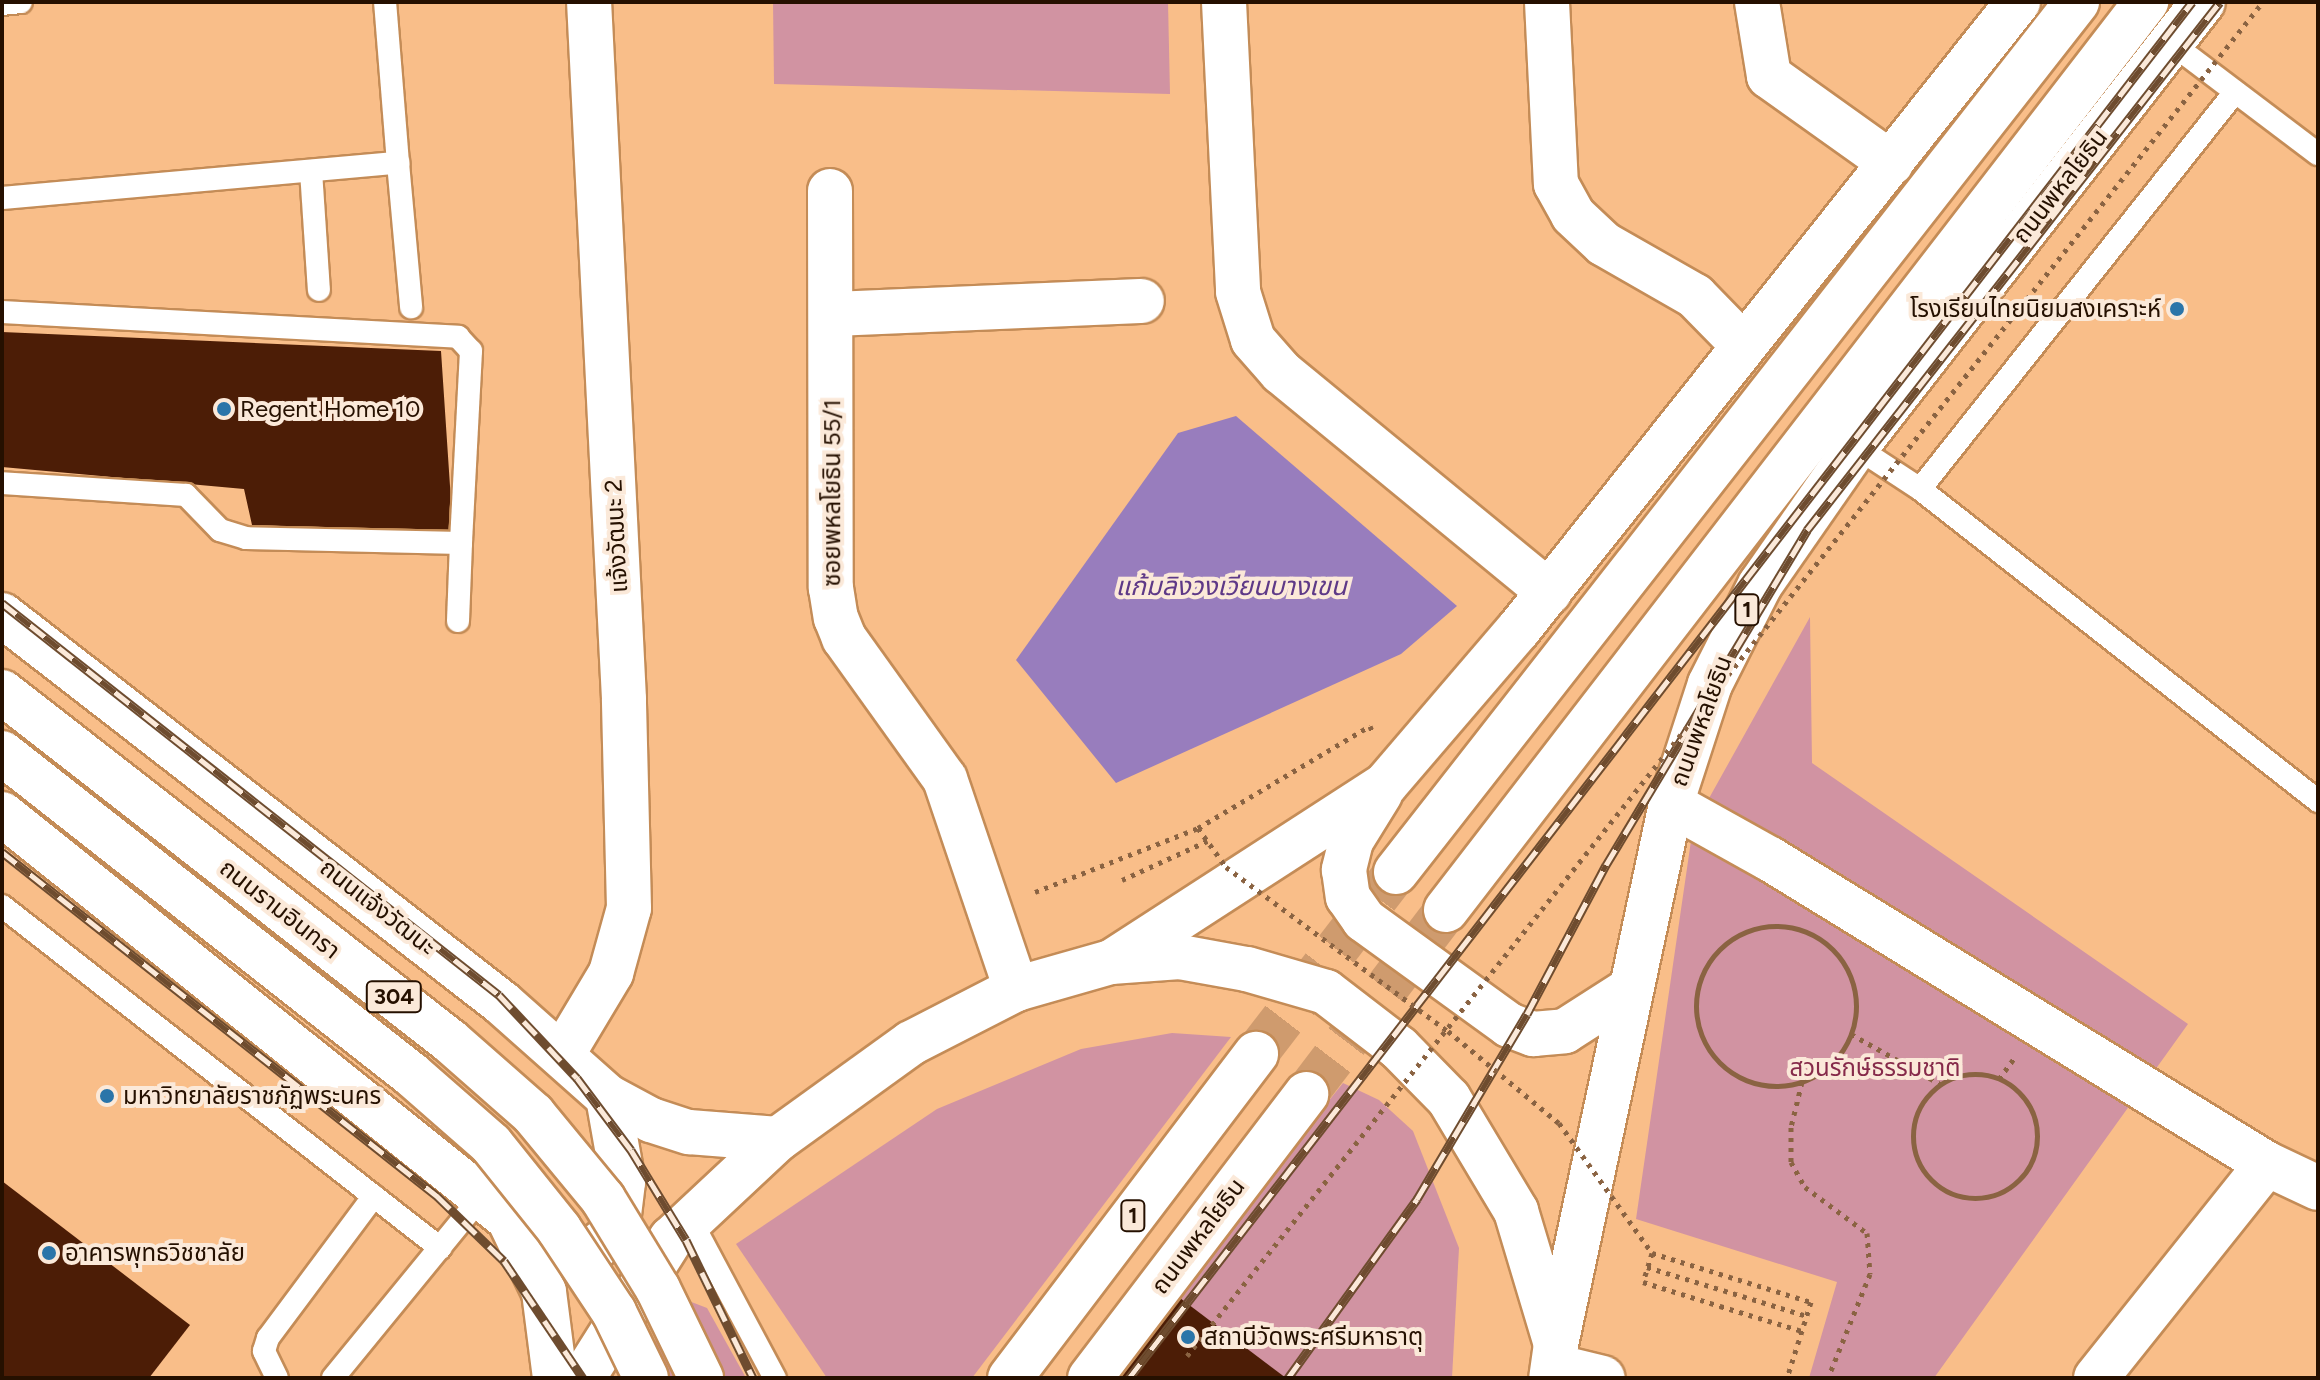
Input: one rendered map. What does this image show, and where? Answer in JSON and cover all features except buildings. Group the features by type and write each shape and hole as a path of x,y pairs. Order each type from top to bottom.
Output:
{"main road":[{"name":"แจ้งวัฒนะ 2","path":"562,1055 611,973 629,908 624,699 589,2"},
{"path":"1224,2 1238,292 1253,340 1281,372 1549,592"},
{"path":"1547,2 1556,184 1573,215 1604,244 1695,296 1743,345"},
{"path":"1757,2 1769,76 1891,163"},
{"path":"1629,990 1565,1031 1533,1034 1509,1025 1364,920 1348,897 1344,870 1351,841 1385,785 1549,592 2018,2"},
{"path":"1396,872 2077,2"},
{"name":"ถนนพหลโยธิน","path":"1446,910 2146,2"},
{"name":"ถนนพหลโยธิน","path":"1554,1363 1629,990 1671,804 1710,684 1760,585 1856,447 2203,2"},
{"name":"ซอยพหลโยธิน 55/1","path":"830,191 831,588 836,618 844,638 945,779 1016,989"},
{"path":"832,314 1142,301"},
{"name":"ถนนแจ้งวัฒนะ","path":"2,615 562,1055 608,1097 651,1120 689,1132 778,1139"},
{"name":"ถนนรามอินทรา","path":"2,692 450,1041 533,1114 603,1199 658,1289 701,1378"},
{"name":"ถนนรามอินทรา","path":"2,753 411,1074 491,1144 559,1229 614,1312 646,1378"},
{"path":"1111,962 1385,785"},
{"path":"1671,804 1794,873 2267,1164 2318,1188"},
{"path":"2,814 495,1208 560,1251 591,1251 617,1231 623,1182 608,1097"},
{"path":"583,1378 671,1239 778,1139 911,1043 1016,989 1111,962 1180,957 1326,992 1399,1048 1449,1099 1489,1159 1516,1211 1554,1363 1603,1378"},
{"name":"1","path":"1010,1378 1256,1054"},
{"name":"ถนนพหลโยธิน","path":"1090,1378 1306,1094"},
{"path":"2096,1378 2267,1164"},
{"path":"495,1208 544,1292 555,1378"}],"lane":[{"path":"2,4 21,2"},
{"path":"385,2 411,307"},
{"path":"2171,43 2318,154"},
{"path":"1920,489 2235,92"},
{"path":"2,198 398,163"},
{"path":"311,171 319,290"},
{"path":"2,312 466,341 471,351 458,621"},
{"path":"1856,447 1920,489 2318,801"},
{"path":"2,483 186,495 231,536 461,543"},
{"path":"2,906 440,1248"},
{"path":"277,1378 264,1351 268,1338 374,1196"},
{"path":"333,1378 440,1248 495,1208"},
{"path":"691,1221 775,1378"}],"path":[{"path":"1187,1356 2263,2"},
{"path":"1035,892 1198,828 1370,726"},
{"path":"1198,828 1226,867 1448,1031 1559,1123 1652,1253 1811,1302 1787,1378"},
{"path":"1122,880 1207,841"},
{"path":"1775,926 1801,930 1824,941 1842,960 1853,983 1857,1009 1851,1034 1838,1056 1802,1081 1769,1086 1742,1079 1704,1042 1696,1017 1697,989 1707,964 1725,944 1749,931 1775,926"},
{"path":"1851,1034 1940,1084 1979,1074 1999,1079 2030,1106 2037,1146 2030,1165 2001,1193 1961,1197 1942,1188 1916,1158 1915,1117 1940,1084"},
{"path":"1802,1081 1791,1127 1791,1162 1805,1187 1867,1233 1870,1274 1828,1378"},
{"path":"1652,1253 1643,1282 1802,1331"},
{"path":"1647,1267 1807,1316"}],"green space":[{"path":"773,2 1168,2 1170,94 774,84"},
{"name":"สวนรักษ์ธรรมชาติ","path":"1810,617 1812,763 2188,1024 1934,1378 1809,1378 1837,1282 1636,1219 1693,827"},
{"path":"1172,1033 1231,1037 972,1378 827,1378 736,1244 937,1109 1081,1049"},
{"path":"1343,1083 1379,1100 1413,1131 1459,1248 1452,1378 1107,1378"},
{"path":"681,1298 707,1308 746,1378 633,1378"}],"water":[{"name":"แก้มลิงวงเวียนบางเขน","path":"1236,416 1457,606 1401,654 1116,783 1016,660 1178,433"}],"tunnel":[{"path":"1256,1054 1396,872"},
{"path":"1306,1094 1446,910"}],"railway":[{"path":"1129,1378 2192,2"},
{"path":"1288,1378 1417,1199 1527,1014 1606,865 1807,530 2220,2"},
{"path":"2,603 499,995 577,1078 631,1150 686,1240 753,1378"},
{"path":"2,852 437,1196 504,1261 583,1378"}],"place":[{"name":"โรงเรียนไทยนิยมสงเคราะห์","path":"2177,309"},
{"name":"Regent Home 10","path":"224,409"},
{"name":"มหาวิทยาลัยราชภัฏพระนคร","path":"107,1096"},
{"name":"อาคารพุทธวิชชาลัย","path":"49,1253"},
{"name":"สถานีวัดพระศรีมหาธาตุ","path":"1188,1337"}]}
